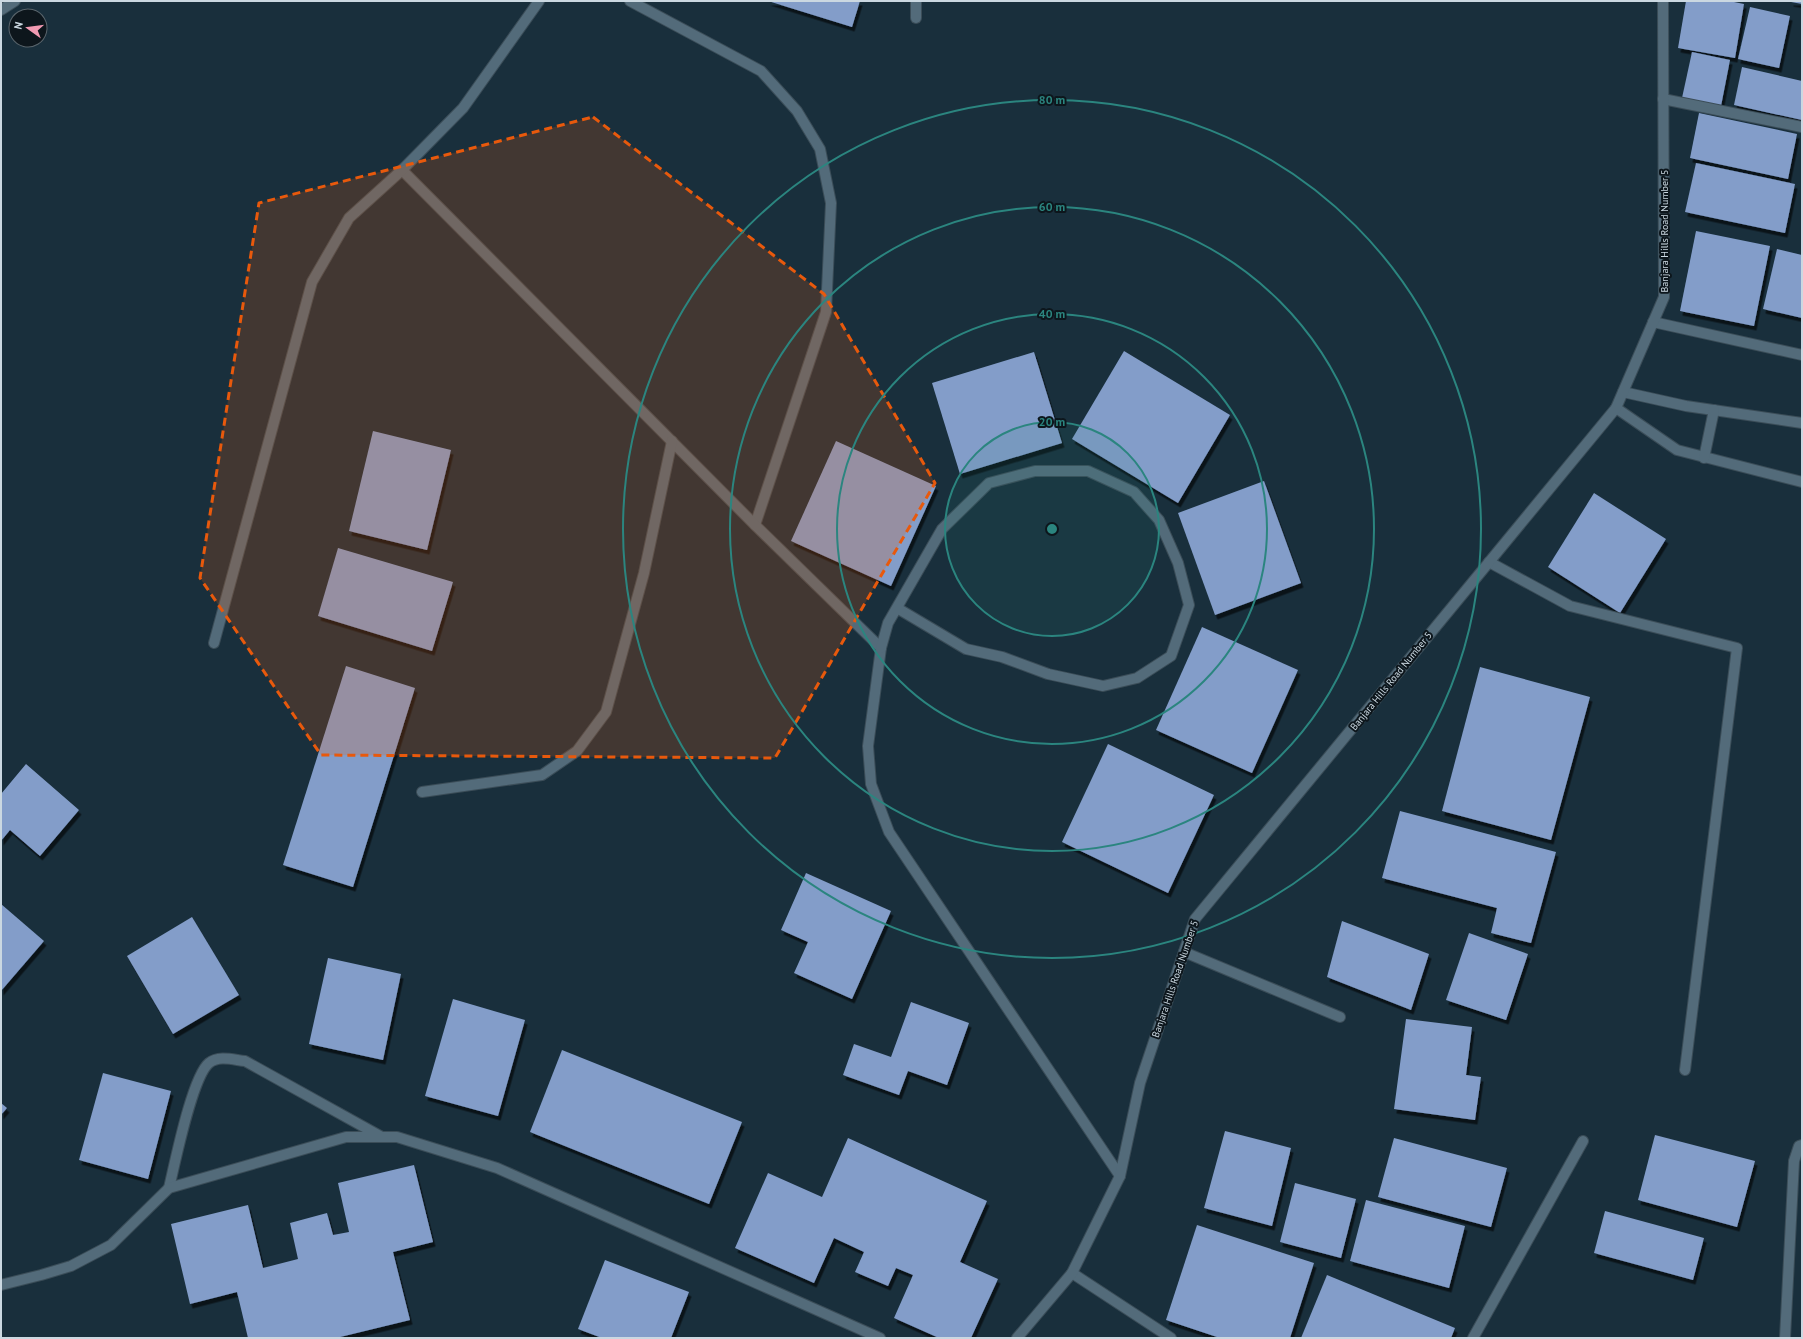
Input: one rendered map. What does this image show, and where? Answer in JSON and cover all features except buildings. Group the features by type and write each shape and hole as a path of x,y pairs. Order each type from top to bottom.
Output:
{"street":[{"path":"1,10 15,1"},
{"path":"214,642 312,282 349,218 402,170 463,108 539,1"},
{"path":"630,1 761,71 798,111 820,149 832,203 826,312 755,525"},
{"path":"916,1 916,18"},
{"name":"Banjara Hills Road Number 5","path":"1017,1338 1072,1273 1120,1176 1140,1082 1195,919 1616,408 1664,297 1663,1"},
{"path":"1663,99 1802,127"},
{"path":"402,170 755,525 881,648"},
{"path":"1653,322 1802,355"},
{"path":"1623,392 1714,410 1802,423"},
{"path":"1616,408 1677,450 1802,482"},
{"path":"1704,458 1714,410"},
{"path":"422,792 542,775 577,751 606,712 644,573 672,441"},
{"path":"897,608 966,649 1002,657 1048,674 1103,686 1137,678 1171,656 1189,605 1178,563 1159,520 1134,492 1088,471 1035,471 989,483 942,529 888,623 881,648 868,746 871,784 889,832 1120,1176"},
{"path":"1489,562 1570,606 1737,648 1686,1070"},
{"path":"1184,952 1340,1016"},
{"path":"169,1188 195,1085 209,1063 223,1058 245,1061 383,1137"},
{"path":"1,1284 41,1275 71,1266 111,1245 169,1188 346,1137 383,1137 397,1138 497,1168 880,1338"},
{"path":"1473,1338 1583,1141"},
{"path":"1785,1338 1794,1161 1799,1146 1802,1144"},
{"path":"1072,1273 1171,1338"}],"highlighted area":[{"path":"593,117 824,294 935,483 775,758 321,755 200,578 259,203"}]}
